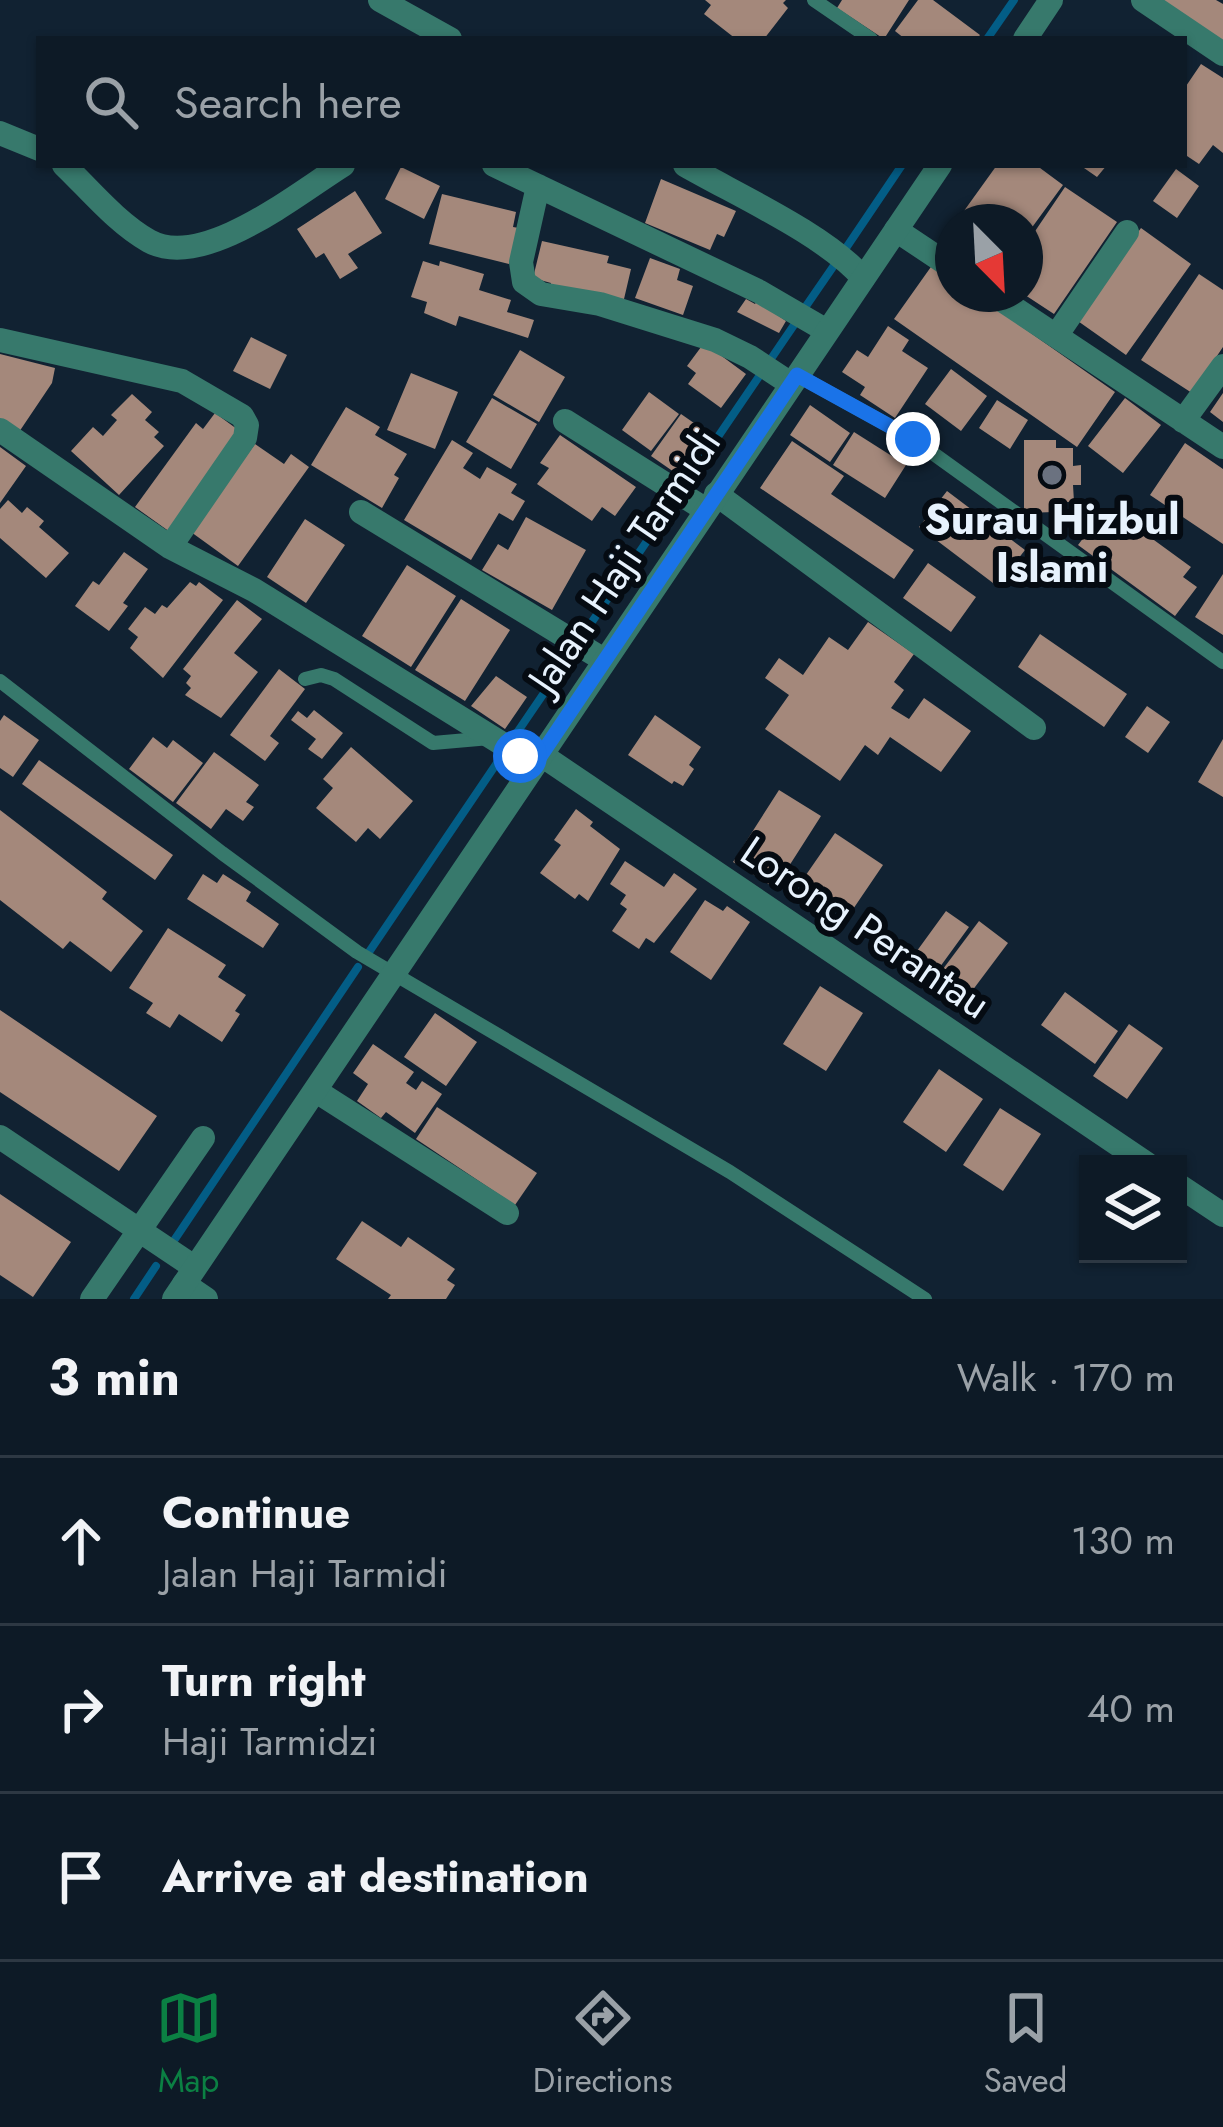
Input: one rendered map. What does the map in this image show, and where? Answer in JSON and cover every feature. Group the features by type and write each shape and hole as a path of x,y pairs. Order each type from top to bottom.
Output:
{"street":[{"path":"380,0 445,36"},
{"path":"1027,36 1051,0"},
{"path":"1143,0 1223,54"},
{"path":"0,134 36,148"},
{"path":"67,168 151,243 184,249 226,237 339,168"},
{"path":"500,168 760,292 827,331"},
{"path":"690,168 825,246 863,278"},
{"name":"Jalan Haji Tarmidi","path":"184,1283 316,1091 532,758 604,660 704,502 938,168"},
{"path":"538,186 520,262 524,282 541,294 600,304 715,340 788,378"},
{"path":"896,230 935,256"},
{"path":"1056,336 1127,232"},
{"path":"1019,312 1223,447"},
{"path":"0,340 182,381 242,416 247,425 245,438 170,547"},
{"path":"1184,421 1223,366"},
{"path":"565,421 662,482 704,502 1034,728"},
{"name":"Lorong Perantau","path":"0,430 170,547 254,590 532,758 1134,1155"},
{"path":"361,512 604,660"},
{"path":"316,1091 507,1213"},
{"path":"0,1137 142,1232 184,1283 206,1299"},
{"path":"92,1299 203,1138"},
{"path":"1187,1191 1223,1215"}],"lane":[{"path":"814,0 867,36"},
{"path":"788,378 913,439 1223,662"},
{"path":"305,679 321,675 334,679 433,743 493,737"},
{"path":"0,681 221,853 392,974 730,1172 926,1299"}],"building":[{"path":"705,0 786,0 783,3 788,8 766,36 732,36 704,14 711,5"},
{"path":"842,0 909,0 886,36 837,8"},
{"path":"918,0 933,0 980,35 901,36 895,31"},
{"path":"1156,0 1223,4 1223,45"},
{"path":"1201,64 1223,78 1223,153 1213,145 1199,164 1187,156 1187,85"},
{"path":"400,168 440,186 424,219 385,199"},
{"path":"995,168 1040,168 1063,185 1043,212 1043,204 969,204"},
{"path":"1084,168 1104,168 1097,177"},
{"path":"1176,169 1199,186 1177,218 1153,201"},
{"path":"661,179 736,211 724,237 717,234 710,250 645,223"},
{"path":"1065,187 1117,222 1054,314 1043,307 1043,219"},
{"path":"355,191 382,233 348,254 358,268 340,279 324,253 316,258 297,229"},
{"path":"442,194 516,212 513,227 519,228 509,264 429,244"},
{"path":"1141,228 1191,264 1126,355 1075,319"},
{"path":"542,241 609,256 607,263 631,269 624,299 549,291 551,283 533,278"},
{"path":"650,258 680,269 677,280 693,286 683,315 635,298"},
{"path":"423,261 484,274 479,290 511,300 507,312 534,320 528,338 459,316 456,326 424,313 427,302 411,297"},
{"path":"933,264 935,312 1001,312 1115,392 1077,447 894,319"},
{"path":"1199,274 1223,290 1223,347 1192,393 1141,360"},
{"path":"746,299 786,321 779,333 737,312"},
{"path":"888,326 909,340 902,351 928,368 895,418 860,395 865,387 842,372 857,350 868,357"},
{"path":"251,337 287,355 270,389 233,371"},
{"path":"704,343 746,374 721,408 688,384 696,373 687,366"},
{"path":"520,350 565,377 539,422 493,395"},
{"path":"0,354 55,368 52,383 17,435 0,424"},
{"path":"951,369 987,396 961,431 925,404"},
{"path":"411,373 458,392 435,449 387,430"},
{"path":"649,392 679,414 651,451 622,430"},
{"path":"1223,393 1223,422 1210,412"},
{"path":"132,394 152,412 145,420 159,432 154,437 164,446 119,495 71,451 93,427 103,436 117,420 111,415"},
{"path":"492,398 537,424 511,469 466,442"},
{"path":"1125,398 1161,425 1123,473 1088,446"},
{"path":"997,400 1028,420 1010,449 979,428"},
{"path":"810,405 850,433 830,462 790,435"},
{"path":"346,407 380,427 375,435 407,454 382,508 311,465"},
{"path":"215,413 241,432 170,532 135,507 196,423 203,429"},
{"path":"681,414 704,430 674,472 651,456"},
{"path":"854,432 906,465 885,498 833,465"},
{"path":"560,435 636,487 615,516 602,507 592,521 537,484 549,468 540,463"},
{"path":"452,440 473,453 463,468 480,479 487,467 517,484 511,493 525,501 513,521 499,513 471,560 404,520"},
{"name":"Surau Hizbul Islami","path":"1024,440 1056,440 1056,448 1073,448 1073,466 1081,465 1081,485 1073,485 1074,502 1055,502 1055,512 1024,513"},
{"path":"792,441 844,476 831,494 914,550 894,579 760,488"},
{"path":"1185,443 1223,469 1223,544 1150,495"},
{"path":"255,444 284,464 291,454 309,467 238,566 191,532"},
{"path":"0,447 26,466 0,503"},
{"path":"947,491 1025,550 997,586 919,527"},
{"path":"8,500 22,513 27,507 44,521 39,527 69,553 46,578 0,538 0,509"},
{"path":"1100,516 1124,534 1132,524 1191,567 1183,577 1197,587 1175,616 1078,545"},
{"path":"526,517 586,550 552,610 482,570 498,544 508,550"},
{"path":"305,519 345,545 306,603 267,577"},
{"path":"124,552 148,569 109,631 75,606 93,581 99,585"},
{"path":"928,563 976,597 951,632 903,598"},
{"path":"407,565 456,596 411,667 362,636"},
{"path":"1223,574 1223,635 1195,617"},
{"path":"190,582 196,586 199,582 223,600 163,678 130,648 138,637 128,629 145,607 155,614 162,605 167,608"},
{"path":"461,599 510,630 465,701 415,670"},
{"path":"237,600 262,619 234,653 258,672 221,718 185,695 191,688 186,683 191,676 183,669"},
{"path":"868,622 914,654 894,682 904,690 891,708 909,719 924,698 971,731 941,772 890,737 878,755 865,745 840,781 765,729 789,695 765,678 779,658 803,675 829,637 848,650"},
{"path":"1040,634 1127,694 1104,727 1018,667"},
{"path":"279,669 305,689 270,736 279,743 265,761 230,735"},
{"path":"496,676 527,697 505,729 471,706"},
{"path":"1147,706 1170,722 1148,753 1125,737"},
{"path":"314,710 343,733 322,759 308,749 316,739 291,720 298,711 307,718"},
{"path":"4,715 39,740 13,777 0,768"},
{"path":"655,715 701,747 683,786 672,784 628,755"},
{"path":"153,737 167,748 173,740 203,763 173,802 129,769"},
{"path":"1223,739 1223,797 1198,782"},
{"path":"351,747 413,801 380,839 368,828 356,842 316,808 333,788 323,779"},
{"path":"214,752 259,785 246,802 254,807 243,821 226,809 211,829 176,803"},
{"path":"39,760 173,855 155,880 22,784"},
{"path":"779,790 821,816 775,888 733,862"},
{"path":"576,809 620,849 588,901 579,894 575,899 540,873 561,845 554,840"},
{"path":"0,810 107,892 102,899 143,931 111,972 70,941 63,949 0,900"},
{"path":"835,833 883,865 847,918 799,885"},
{"path":"625,861 664,887 674,873 697,889 654,943 646,938 639,949 612,931 627,909 620,904 626,895 610,884"},
{"path":"203,874 217,883 223,874 251,892 246,901 279,924 263,948 187,899"},
{"path":"705,900 723,911 727,906 750,922 711,980 670,952"},
{"path":"946,911 969,927 929,982 906,966"},
{"path":"979,921 1008,943 963,1003 934,981"},
{"path":"168,928 226,965 218,977 246,995 222,1042 179,1014 170,1028 146,1013 153,1003 129,988"},
{"path":"820,986 863,1013 826,1071 783,1044"},
{"path":"1065,992 1118,1031 1095,1064 1041,1025"},
{"path":"0,1010 157,1116 119,1171 0,1092"},
{"path":"435,1013 477,1042 446,1086 404,1057"},
{"path":"1129,1024 1163,1048 1127,1099 1093,1076"},
{"path":"373,1044 414,1072 406,1083 416,1090 422,1081 442,1094 415,1133 386,1112 381,1118 357,1101 368,1084 353,1073"},
{"path":"939,1069 983,1099 946,1152 903,1122"},
{"path":"437,1107 537,1173 515,1205 416,1139"},
{"path":"1000,1108 1041,1134 1003,1191 963,1165"},
{"path":"0,1194 71,1242 33,1297 0,1275"},
{"path":"362,1221 401,1247 408,1237 455,1269 447,1280 455,1285 446,1299 388,1299 391,1295 336,1259"}],"waterway":[{"path":"989,36 1014,0"},
{"path":"844,251 900,168"},
{"path":"804,309 835,264"},
{"path":"583,635 794,325"},
{"path":"512,740 574,649"},
{"path":"369,952 501,757"},
{"path":"175,1239 358,967"},
{"path":"134,1299 156,1266"}],"place":[{"name":"Surau Hizbul Islami","path":"1052,475"}],"route":[{"path":"520,756 535,764 797,375 913,439"}]}
